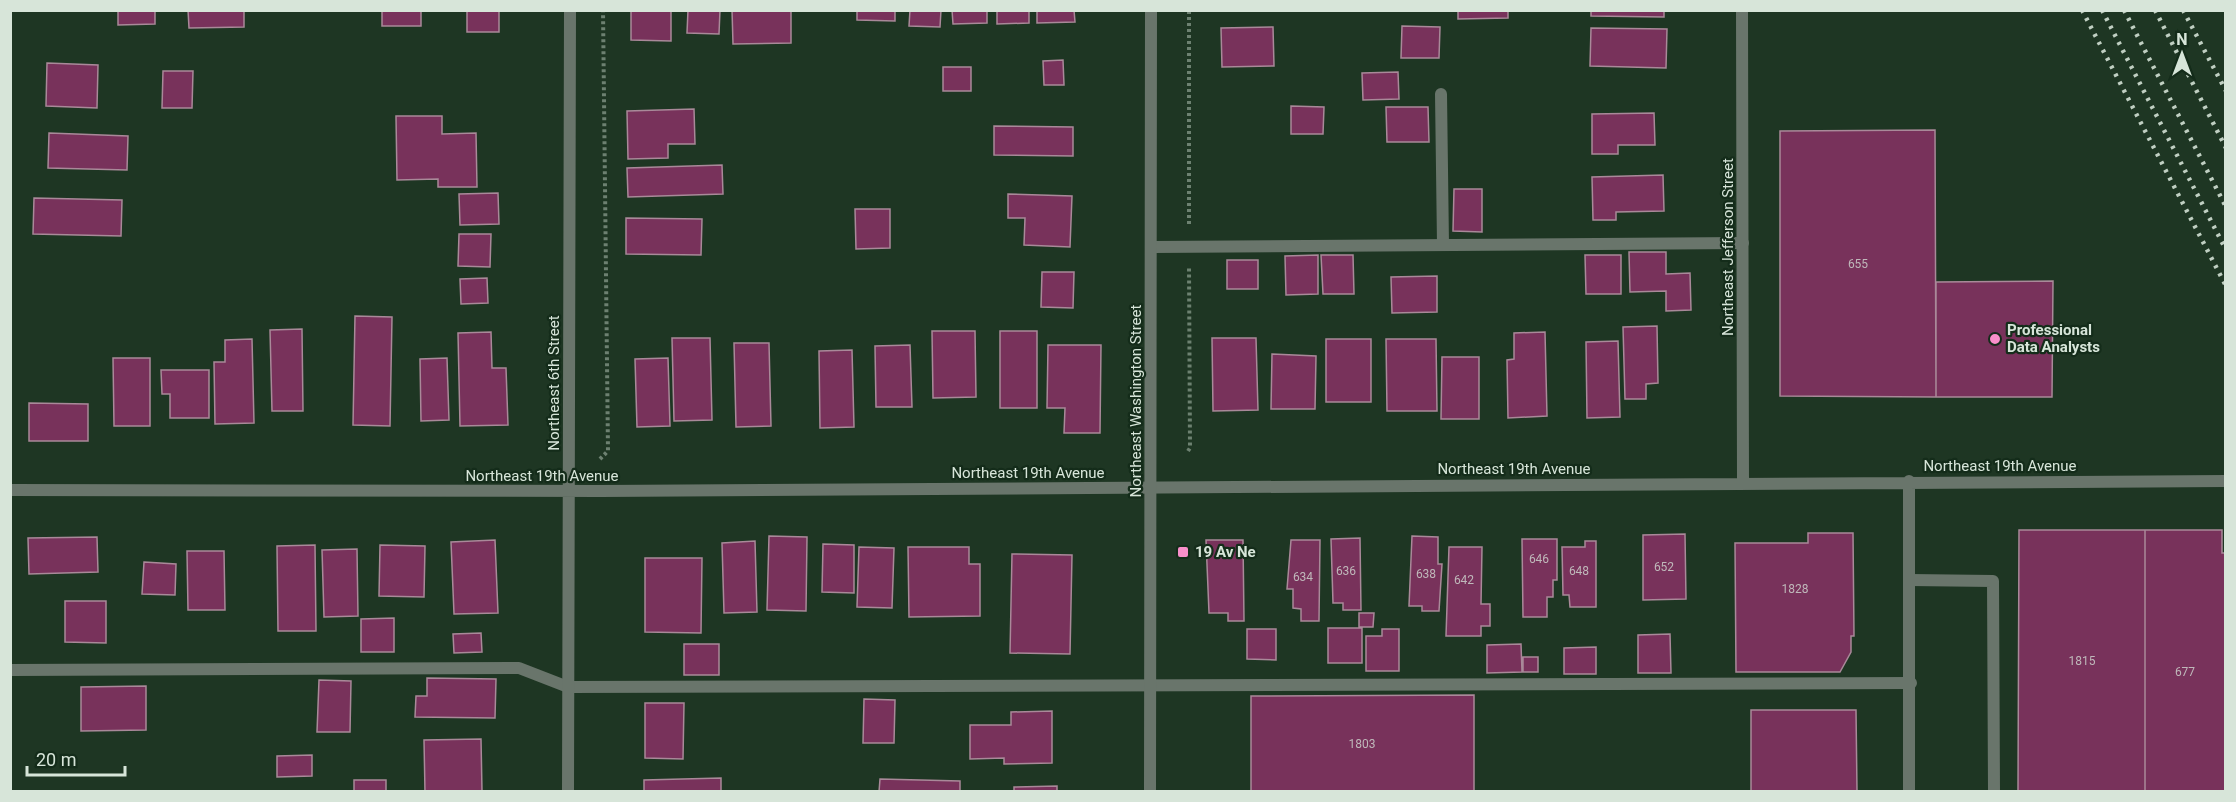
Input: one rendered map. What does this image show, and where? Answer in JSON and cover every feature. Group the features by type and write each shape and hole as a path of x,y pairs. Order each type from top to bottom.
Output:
{"street":[{"name":"Northeast 6th Street","path":"568,792 570,10"},
{"name":"Northeast Washington Street","path":"1150,792 1151,10"},
{"name":"Northeast Jefferson Street","path":"1742,10 1743,483"},
{"path":"1441,94 1443,244"},
{"path":"1152,247 1743,243"},
{"name":"Northeast 19th Avenue","path":"10,490 568,491 1909,481 2226,481"},
{"path":"1909,481 1911,683 1909,792"},
{"path":"1910,580 1993,581 1994,792"},
{"path":"10,670 519,668 568,687 1911,683"}],"path":[{"path":"600,459 608,452 603,10"}],"building":[{"path":"118,10 155,10 155,24 118,25"},
{"path":"188,10 244,10 244,27 189,28"},
{"path":"382,10 421,10 421,26 382,26"},
{"path":"467,10 504,10 499,11 499,32 467,32"},
{"path":"631,10 671,10 671,41 631,40"},
{"path":"688,10 720,10 719,34 687,33"},
{"path":"732,10 791,10 791,43 733,44"},
{"path":"857,10 895,10 895,21 857,20"},
{"path":"910,10 941,10 940,27 909,26"},
{"path":"952,10 987,10 987,23 953,24"},
{"path":"997,10 1029,10 1029,23 997,24"},
{"path":"1037,10 1074,10 1075,22 1037,23"},
{"path":"1458,10 1508,10 1508,18 1458,19"},
{"path":"1591,10 1664,10 1664,17 1591,16"},
{"path":"1402,26 1440,27 1439,58 1401,58"},
{"path":"1273,27 1274,66 1222,67 1221,28"},
{"path":"1591,28 1667,29 1666,68 1590,66"},
{"path":"1063,60 1064,85 1044,85 1043,61"},
{"path":"47,63 98,65 97,108 46,106"},
{"path":"943,67 971,67 971,91 943,91"},
{"path":"163,71 193,71 192,108 162,108"},
{"path":"1398,72 1399,99 1363,100 1362,73"},
{"path":"1291,106 1324,107 1323,134 1291,134"},
{"path":"1386,107 1428,107 1429,142 1387,142"},
{"path":"694,109 695,144 668,144 668,158 628,159 627,111"},
{"path":"1654,113 1655,145 1618,145 1618,154 1592,154 1592,114"},
{"path":"396,116 442,116 442,134 476,133 477,187 438,187 438,179 397,180"},
{"path":"994,126 1073,127 1073,156 994,155"},
{"path":"1935,130 1936,397 1780,396 1780,131"},
{"path":"49,133 128,136 127,170 48,168"},
{"path":"722,165 723,194 628,197 627,168"},
{"path":"1663,175 1664,211 1616,212 1616,220 1593,220 1592,177"},
{"path":"1454,189 1482,189 1482,232 1453,231"},
{"path":"498,193 499,224 460,225 459,194"},
{"path":"1008,194 1072,196 1070,247 1024,245 1025,218 1008,218"},
{"path":"34,198 122,200 121,236 33,234"},
{"path":"855,209 890,209 890,248 856,249"},
{"path":"626,218 702,219 701,255 626,254"},
{"path":"459,234 491,234 490,267 458,266"},
{"path":"1629,252 1666,252 1666,274 1690,273 1691,310 1666,311 1666,291 1630,292"},
{"path":"1318,255 1318,294 1286,295 1285,256"},
{"path":"1321,255 1353,255 1354,294 1323,294"},
{"path":"1585,255 1621,255 1621,294 1586,294"},
{"path":"1227,260 1258,260 1258,289 1227,289"},
{"path":"1042,272 1074,272 1073,308 1041,307"},
{"path":"1437,276 1437,312 1392,313 1391,277"},
{"path":"487,278 488,303 461,304 460,279"},
{"name":"Professional Data Analysts","path":"2053,281 2052,397 1936,397 1936,282"},
{"path":"355,316 392,317 390,426 353,425"},
{"path":"1657,326 1658,383 1646,384 1646,399 1625,399 1623,327"},
{"path":"302,329 303,411 272,411 270,330"},
{"path":"932,331 975,331 976,397 933,398"},
{"path":"1000,331 1037,331 1037,408 1000,408"},
{"path":"491,332 492,368 506,368 508,425 460,426 458,333"},
{"path":"1545,332 1547,416 1508,418 1507,360 1514,359 1514,333"},
{"path":"672,338 710,338 712,420 674,421"},
{"path":"1212,338 1256,338 1258,410 1213,411"},
{"path":"252,339 254,423 215,424 214,362 225,362 225,340"},
{"path":"1326,339 1371,339 1371,402 1326,402"},
{"path":"1386,339 1436,339 1437,411 1387,411"},
{"path":"1618,341 1620,417 1587,418 1586,342"},
{"path":"734,343 769,343 771,426 736,427"},
{"path":"910,345 912,407 876,407 875,346"},
{"path":"1048,345 1101,345 1100,433 1064,433 1065,408 1047,408"},
{"path":"852,350 854,427 820,428 819,351"},
{"path":"1272,354 1316,356 1315,409 1271,409"},
{"path":"1442,357 1479,357 1479,419 1441,419"},
{"path":"113,358 150,358 150,426 114,426"},
{"path":"447,358 449,420 421,421 420,359"},
{"path":"668,358 670,426 637,427 635,359"},
{"path":"161,370 209,370 209,418 170,418 170,394 162,394"},
{"path":"29,403 88,404 88,441 29,441"},
{"path":"2019,530 2145,530 2145,792 2018,792"},
{"path":"2145,530 2222,530 2222,553 2226,553 2226,792 2145,792"},
{"path":"1808,533 1853,533 1854,636 1851,636 1851,652 1840,672 1736,672 1735,543 1808,543"},
{"path":"1685,534 1686,599 1643,600 1643,535"},
{"path":"769,536 807,537 806,611 767,610"},
{"path":"1412,536 1438,537 1438,564 1442,564 1439,611 1422,611 1422,606 1409,606"},
{"path":"97,537 98,572 29,574 28,538"},
{"path":"1360,538 1361,610 1343,610 1343,603 1333,603 1331,539"},
{"path":"1522,539 1557,539 1557,580 1553,580 1553,597 1547,597 1547,617 1523,617"},
{"path":"495,540 498,613 454,614 451,542"},
{"path":"1206,540 1243,540 1244,621 1228,621 1228,613 1209,613"},
{"path":"1291,540 1320,540 1319,621 1301,621 1301,609 1293,608 1293,589 1287,589"},
{"path":"755,541 757,612 724,613 722,543"},
{"path":"1585,541 1596,541 1596,607 1570,607 1569,595 1563,595 1562,547 1585,547"},
{"path":"823,544 854,545 854,593 822,592"},
{"path":"315,545 316,631 278,631 277,546"},
{"path":"380,545 425,546 424,597 379,596"},
{"path":"859,547 894,548 892,608 857,607"},
{"path":"908,547 969,547 969,564 980,564 980,616 909,617"},
{"path":"1449,547 1482,547 1481,604 1490,604 1490,626 1481,626 1481,636 1446,636"},
{"path":"357,549 358,616 324,617 322,550"},
{"path":"187,551 224,551 225,610 188,610"},
{"path":"1012,554 1072,555 1070,654 1010,653"},
{"path":"645,558 702,558 701,633 645,632"},
{"path":"144,562 176,564 175,595 142,594"},
{"path":"65,601 106,601 106,643 65,642"},
{"path":"1359,613 1374,613 1373,627 1359,627"},
{"path":"394,618 394,652 361,652 361,619"},
{"path":"1328,628 1362,628 1362,663 1328,663"},
{"path":"1247,629 1276,629 1276,660 1247,659"},
{"path":"1382,629 1399,629 1399,671 1366,671 1366,636 1382,636"},
{"path":"481,633 482,652 454,653 453,634"},
{"path":"1670,634 1671,673 1638,673 1638,635"},
{"path":"684,644 719,644 719,675 684,675"},
{"path":"1521,644 1522,672 1487,673 1487,645"},
{"path":"1596,647 1596,674 1564,674 1564,648"},
{"path":"1523,657 1538,657 1538,672 1523,672"},
{"path":"427,678 496,679 495,718 415,717 416,696 427,696"},
{"path":"319,680 351,681 350,732 317,732"},
{"path":"146,686 146,730 81,731 81,687"},
{"path":"1474,695 1474,792 1251,792 1251,696"},
{"path":"864,699 895,700 894,743 863,743"},
{"path":"645,703 684,703 683,759 645,758"},
{"path":"1751,710 1856,710 1857,791 1751,792"},
{"path":"1052,711 1052,763 1004,764 1004,758 970,759 970,725 1011,725 1011,712"},
{"path":"481,739 482,791 425,792 424,740"},
{"path":"312,755 312,776 277,777 277,756"},
{"path":"721,778 721,792 644,792 644,780"},
{"path":"880,779 960,781 960,792 879,792"},
{"path":"354,780 386,780 386,792 354,792"},
{"path":"1057,786 1057,792 1014,792 1014,787"}],"railway":[{"path":"2082,10 2226,286"},
{"path":"2102,10 2226,250"},
{"path":"2124,10 2226,207"},
{"path":"2155,10 2226,148"},
{"path":"2183,10 2226,91"}],"place":[{"name":"Professional Data Analysts","path":"1995,339"},
{"name":"19 Av Ne","path":"1183,552"}]}
